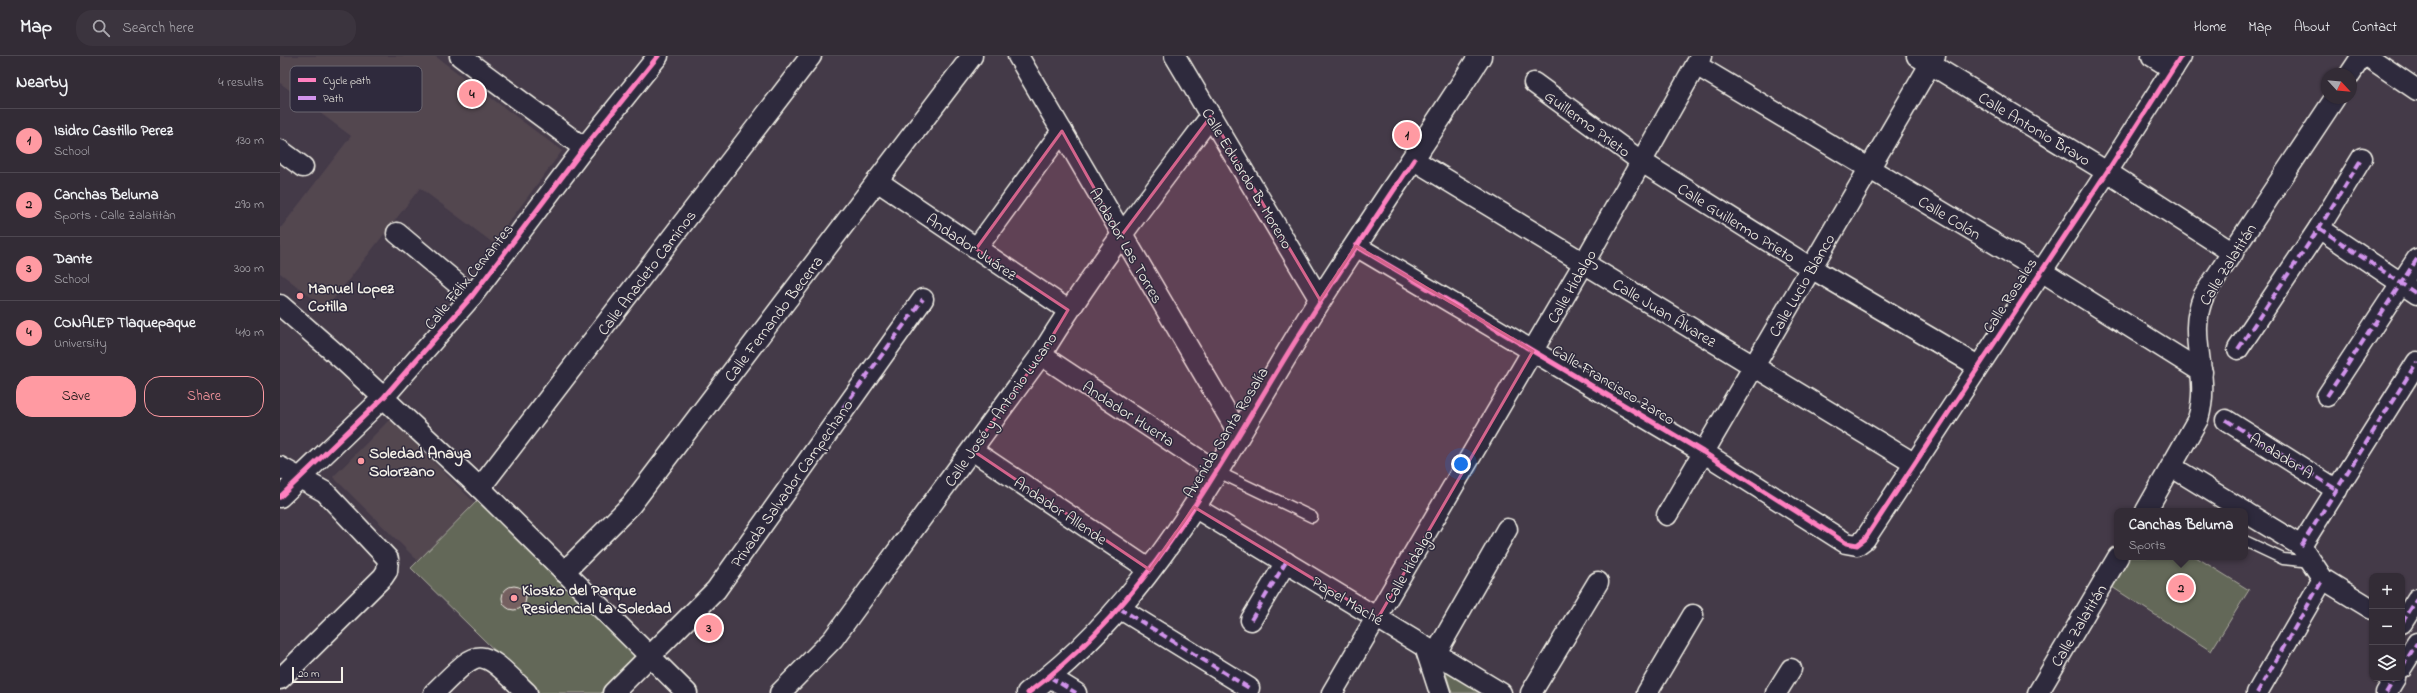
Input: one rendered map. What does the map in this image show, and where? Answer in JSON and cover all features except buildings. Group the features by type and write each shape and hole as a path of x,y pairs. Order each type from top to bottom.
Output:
{"street":[{"path":"460,56 584,148"},
{"name":"Calle Félix Cervantes","path":"280,497 384,397 472,296 584,148 658,56"},
{"name":"Calle Anacleto Caminos","path":"480,488 811,56"},
{"name":"Calle Fernando Becerra","path":"564,572 631,504 972,56"},
{"name":"Andador Las Torres","path":"1018,56 1121,236 1239,434"},
{"name":"Calle Eduardo B. Moreno","path":"1176,56 1320,300"},
{"name":"Avenida Santa Rosalía","path":"1028,693 1050,677 1120,608 1150,570 1194,506 1320,300 1414,160 1480,56"},
{"path":"2152,56 2177,62"},
{"path":"2354,68 2362,56"},
{"path":"2367,56 2417,90"},
{"name":"Calle Lucio Blanco","path":"1667,515 1869,169 1927,59"},
{"name":"Calle Antonio Bravo","path":"1927,59 2108,172 2233,253"},
{"name":"Calle Colón","path":"1699,60 1869,169 2041,271 2202,372"},
{"name":"Calle Hidalgo","path":"1332,693 1378,618 1533,351 1699,60"},
{"name":"Calle Rosales","path":"1857,545 1865,539 1915,464 1978,366 2108,172 2177,62"},
{"name":"Guillermo Prieto","path":"1534,83 1642,162"},
{"name":"Calle Zalatitán","path":"2148,508 2172,467 2200,412 2204,392 2195,326 2198,309 2204,295 2331,104"},
{"name":"Calle José y Antonio Lucano","path":"780,693 833,639 1041,355 1068,310 1121,236 1211,116"},
{"path":"976,249 1062,131"},
{"path":"280,150 303,167"},
{"path":"2238,349 2319,228 2362,158"},
{"name":"Calle Juan Álvarez","path":"1414,160 1915,464"},
{"name":"Calle Guillermo Prieto","path":"1642,162 1811,268 1978,366"},
{"name":"Andador Juárez","path":"877,181 1068,310"},
{"path":"2319,228 2417,294"},
{"path":"397,233 472,296"},
{"name":"Calle Francisco Zarco","path":"1356,246 1703,452 1846,543 1857,545"},
{"path":"2328,396 2400,282 2417,259"},
{"name":"Privada Salvador Campechano","path":"613,693 650,658 716,590 923,299"},
{"path":"280,305 384,397 480,488 687,693"},
{"name":"Andador Huerta","path":"1041,355 1216,471"},
{"path":"2306,554 2337,490 2417,362"},
{"name":"Andador A","path":"2226,420 2337,490"},
{"name":"Andador Allende","path":"972,450 1150,570"},
{"path":"280,467 325,492 385,554 388,564 383,577 280,679"},
{"path":"2172,467 2239,508"},
{"name":"Papel Maché","path":"1194,506 1501,693"},
{"path":"2248,514 2306,554 2323,579 2369,607"},
{"path":"1440,693 1430,650 1507,529"},
{"name":"Calle Zalatitán","path":"2038,693 2116,560"},
{"path":"1251,620 1286,562"},
{"path":"2257,693 2323,579"},
{"path":"1531,693 1598,582"},
{"path":"2405,618 2417,600"},
{"path":"1120,608 1249,688"},
{"path":"1647,693 1694,615"},
{"path":"2405,630 2417,637"},
{"path":"2405,662 2417,643"},
{"path":"434,693 466,661 481,657 496,663 527,693"},
{"path":"1776,693 1791,669"},
{"path":"1050,677 1076,693"},
{"path":"2386,693 2393,681"}],"lane":[{"path":"1216,471 1312,517"},
{"path":"2248,542 2283,559 2306,554"}],"highlighted area":[{"path":"1211,116 1320,300 1356,246 1533,351 1378,618 1194,507 1150,570 972,450 1041,355 1068,310 976,249 1062,131 1121,236"}],"shaded area":[{"path":"280,56 435,56 562,151 493,243 420,188 326,309 280,273 280,229 351,136 319,112 422,112 422,66 290,66 290,90 280,83"},
{"path":"390,419 475,503 418,561 333,477"}],"green space":[{"path":"481,497 642,657 607,693 538,693 411,568"},
{"path":"2126,560 2201,560 2249,590 2211,651 2112,587"},
{"path":"1444,667 1496,693 1452,693"}],"marked path":[{"path":"2238,349 2319,228 2362,158"},
{"path":"2319,228 2417,294"},
{"path":"2327,396 2417,259"},
{"path":"843,408 923,299"},
{"path":"2301,546 2417,362"},
{"path":"2226,420 2337,490"},
{"path":"1251,620 1286,562"},
{"path":"2257,693 2323,579"},
{"path":"2405,618 2417,599"},
{"path":"1119,608 1249,688"},
{"path":"2405,662 2417,643"},
{"path":"1050,677 1076,693"},
{"path":"2386,693 2393,681"}],"cycle path":[{"path":"280,497 384,397 472,296 584,148 658,56"},
{"path":"1356,246 1703,452 1846,543 1857,545 1865,539 2107,172 2181,56"},
{"path":"1028,693 1069,659 1106,622 1141,581 1172,539 1202,494 1316,308 1414,160"}],"place":[{"name":"CONALEP Tlaquepaque","path":"472,94"},
{"name":"Isidro Castillo Perez","path":"1407,135"},
{"name":"Manuel Lopez Cotilla","path":"300,296"},
{"name":"Soledad Anaya Solorzano","path":"361,461"},
{"name":"Canchas Beluma","path":"2181,588"},
{"name":"Kiosko del Parque Residencial La Soledad","path":"514,598"},
{"name":"Dante","path":"709,628"}]}
